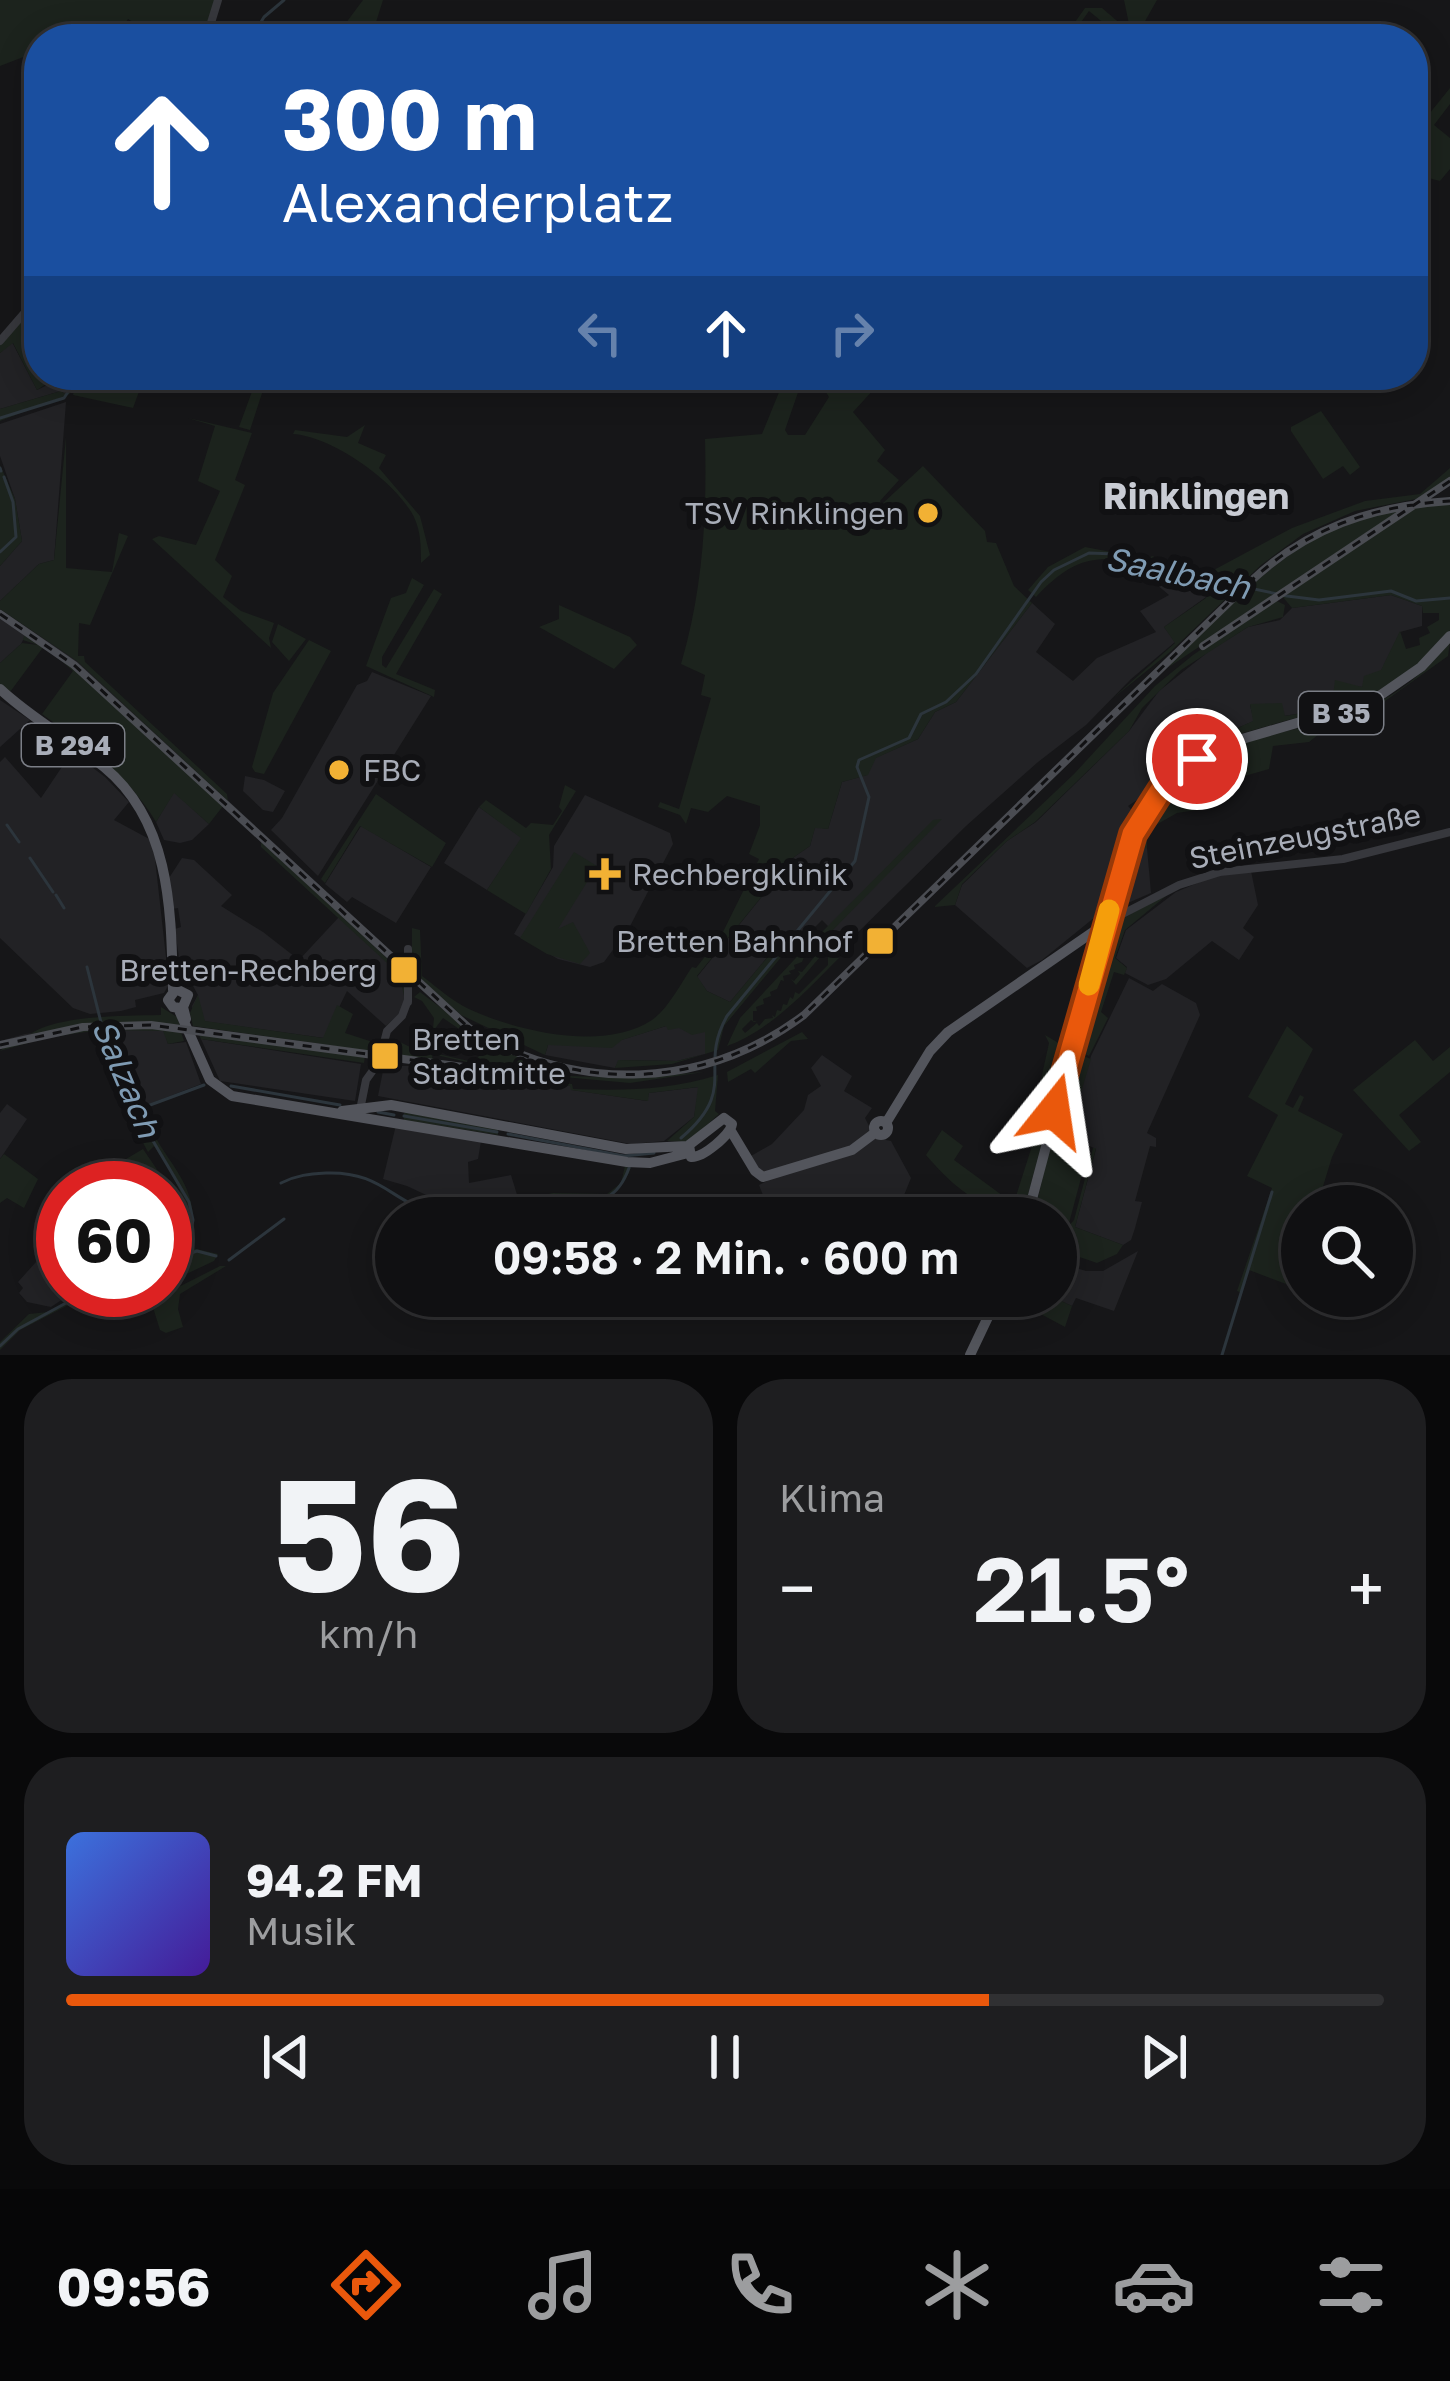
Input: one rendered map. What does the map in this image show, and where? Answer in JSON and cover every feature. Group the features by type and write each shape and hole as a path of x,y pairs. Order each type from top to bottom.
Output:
{"main road":[{"name":"B 35","path":"1033,1197 1111,903 1144,812 1172,779 1211,751 1240,738 1318,720 1372,701 1421,667 1450,636"},
{"name":"B 294","path":"0,689 109,771 147,815 160,850 176,989 188,998 181,1008 210,1080 237,1096 328,1112 360,1112 635,1163 687,1150 720,1118 730,1121 731,1131 698,1158 687,1150 626,1149 408,1107 375,1104 360,1112"},
{"path":"1091,932 1111,903"},
{"path":"731,1131 763,1177 852,1150 881,1128 950,1030 1106,923"},
{"path":"1077,941 1092,945 1096,958"},
{"path":"404,1123 399,1115 408,1107"},
{"path":"714,1143 729,1139 742,1150"},
{"path":"970,1355 988,1317"}],"street":[{"path":"0,341 24,313"},
{"name":"Steinzeugstraße","path":"1106,923 1179,885 1220,872 1343,860 1450,832"},
{"path":"1111,903 1127,910"},
{"path":"360,1112 363,1090 382,1048 405,1017 409,949"},
{"path":"363,1090 375,1104"}],"shaded area":[{"path":"0,0 216,0 208,24 136,24 128,19 125,24 24,24 24,57 0,66"},
{"path":"363,0 383,0 375,24 345,24"},
{"path":"1124,0 1157,0 1143,24 1129,24"},
{"path":"1085,8 1102,8 1121,24 1105,24 1089,11 1080,24 1074,24"},
{"path":"1450,88 1450,104 1434,125 1450,138 1450,169 1440,181 1428,178 1428,115"},
{"path":"24,317 24,365 13,343 0,353 0,345"},
{"path":"12,342 24,365 24,390 69,390 65,395 61,391 0,409 0,353"},
{"path":"74,390 140,390 133,408 73,395"},
{"path":"253,390 263,390 250,430 239,427"},
{"path":"780,390 799,390 785,430 788,435 805,435 829,397 825,390 873,390 853,412 885,450 877,461 899,480 882,504 923,466 985,531 987,542 996,543 1014,586 1032,603 956,702 935,712 918,739 876,758 868,775 842,782 828,829 815,828 810,846 794,857 697,976 707,991 730,1002 776,947 783,955 724,1026 718,1050 705,1054 705,1032 692,1035 666,1026 622,1040 612,1048 548,1045 545,1055 461,1015 412,972 412,928 420,930 422,976 463,1006 488,1017 560,1035 610,1035 633,1030 663,1009 721,936 759,859 749,854 760,825 760,806 727,796 708,812 691,808 686,824 680,815 658,807 660,802 679,809 711,698 701,695 705,675 681,664 702,553 705,439 762,434"},
{"path":"61,391 70,394 0,421 0,409"},
{"path":"66,402 54,560 39,564 0,601 0,566 22,541 15,499 0,456 0,424"},
{"path":"1321,411 1360,467 1350,475 1343,466 1323,479 1291,431"},
{"path":"188,418 252,433 235,480 245,485 215,560 232,576 223,597 241,611 274,623 271,648 152,539 159,536 196,545 220,491 198,481 215,426"},
{"path":"365,425 358,443 386,455 379,468 420,516 430,555 421,563 416,523 393,489 343,452 293,434 295,430 347,437"},
{"path":"66,437 66,568 112,572 119,533 128,536 90,625 79,623 78,656 84,656 85,662 227,794 228,801 77,661 0,609 0,601 39,564 54,560"},
{"path":"0,465 15,499 22,541 0,566"},
{"path":"1450,468 1450,478 1421,498 1355,511 1303,534 1261,565 1170,652 1112,699 1175,643 1164,627 1206,598 1211,585 1142,566 1152,556 1180,566 1186,559 1194,568 1210,572 1292,528 1365,501 1420,494"},
{"path":"1450,478 1450,484 1353,549 1349,544"},
{"path":"1450,503 1450,631 1426,658 1377,695 1243,733 1143,798 1195,755 1253,721 1250,704 1282,703 1285,716 1302,713 1302,707 1332,703 1335,680 1362,687 1364,676 1381,670 1400,631 1406,649 1420,645 1419,638 1430,633 1427,627 1439,620 1439,613 1423,613 1422,606 1391,595 1292,608 1282,596 1418,506"},
{"path":"1409,507 1169,667 1236,600 1302,547 1352,521"},
{"path":"1085,547 1143,558 1138,564 1107,559 1081,563 1036,597 1028,590 1048,567"},
{"path":"1154,569 1212,584 1206,597 1164,627 1175,642 966,826 846,944 822,920 785,957 775,948 730,1002 707,991 697,977 794,857 810,846 815,827 828,829 842,782 867,775 875,758 918,739 935,712 956,702 1032,603 1055,624 1036,652 1073,681 1097,658 1156,632 1140,611 1169,595 1149,578"},
{"path":"412,578 424,585 382,657 382,665 386,668 434,589 442,594 396,674 435,690 434,697 366,666 391,598 406,593"},
{"path":"1391,595 1422,606 1422,626 1400,632 1381,671 1362,687 1346,686 1333,703 1303,707 1302,713 1284,716 1250,705 1254,721 1228,732 1222,726 1153,781 1156,787 1128,806 1137,816 1117,857 1100,913 1042,960 1027,968 955,905 962,885 1007,841 1036,822 1129,731 1159,691 1208,652 1248,627 1280,620 1292,608"},
{"path":"1275,600 1285,605 1283,617 1248,627 1181,670 1142,708 1129,731 962,884 955,905 934,907 1074,774 1155,686"},
{"path":"559,605 630,637 637,645 614,669 539,627 559,619"},
{"path":"0,609 77,661 286,854 281,859 72,667 27,632 0,663"},
{"path":"0,617 31,635 89,679 223,806 209,824 174,793 156,822 119,776 42,714 73,671 44,646 10,692 0,684 0,663 22,643 38,645 23,640 25,632"},
{"path":"278,624 306,639 289,661 272,642"},
{"path":"309,640 331,651 264,774 255,772 252,767 273,693"},
{"path":"1450,642 1448,656 1371,711 1333,723 1309,742 1273,746 1269,769 1220,783 1210,808 1177,813 1147,830 1147,848 1142,849 1140,835 1135,842 1157,803 1182,775 1210,756 1380,701 1418,675"},
{"path":"372,672 431,696 318,876 271,830 357,685"},
{"path":"0,700 30,720 0,747"},
{"path":"72,752 129,802 114,820 153,841 169,984 164,993 135,1000 136,1007 121,1011 90,1014 73,1008 0,938 0,762 5,757 41,798"},
{"path":"245,776 285,791 273,812 263,810 243,791"},
{"path":"565,785 576,791 549,835 551,869 526,914 487,890 521,838 479,807 486,800 526,828 531,823 553,825 562,811"},
{"path":"174,792 209,824 192,840 180,843 164,840 156,822"},
{"path":"376,794 446,843 432,867 360,826 325,883 321,879"},
{"name":"Rechbergklinik","path":"585,795 670,833 673,844 629,928 604,962 590,967 558,959 514,934 553,867 554,846"},
{"path":"479,807 522,838 487,890 444,863"},
{"path":"942,819 825,938 820,934 933,820"},
{"path":"361,826 431,867 396,923 352,897 347,902 325,884"},
{"path":"1140,833 1142,848 1147,848 1151,893 1123,905 1121,881"},
{"path":"261,841 405,975 405,1000 399,974 261,847"},
{"path":"574,852 597,866 558,929 573,922 590,953 580,964 547,954 520,938"},
{"path":"182,858 194,860 232,895 221,906 299,960 339,917 400,974 402,1011 386,1026 347,991 324,1038 195,1020 192,1006 198,995 192,984 182,980 175,929 181,927 178,908 172,909 169,878"},
{"path":"1251,871 1258,905 1243,928 1254,937 1239,960 1212,941 1166,979 1148,985 1125,973 1127,967 1116,958 1126,930 1176,892 1212,877"},
{"path":"1172,891 1125,930 1115,958 1127,968 1124,975 1114,972 1101,1012 1108,1018 1089,1056 1079,1051 1122,919"},
{"path":"807,946 823,958 796,985 791,979 815,956 811,950 806,952 771,996 763,999 764,1004 756,1007 753,1021 757,1021 754,1022 751,1020 742,1029 745,1033 775,1017 795,992 799,994 828,965 828,957 839,958 773,1020 727,1046 740,1018"},
{"path":"1129,978 1153,991 1162,984 1196,1003 1200,1015 1147,1133 1156,1138 1156,1147 1150,1146 1135,1201 1142,1202 1135,1228 1131,1240 1123,1245 1077,1228 1096,1149 1068,1136 1091,1056"},
{"path":"420,992 481,1038 556,1070 494,1067 433,1054 432,1058 449,1062 384,1053 396,1040 473,1062 487,1048 443,1018 422,1046 417,1044 433,1029 434,1018 414,997"},
{"path":"198,995 205,1021 323,1038 337,1005 353,1014 345,1033 379,1044 377,1052 193,1026 190,1013"},
{"path":"161,1007 177,1017 180,1025 104,1022 30,1034 74,1020 161,1015"},
{"path":"125,1022 356,1049 356,1054 151,1028 164,1031 168,1044 186,1042 201,1084 144,1106 131,1071 113,1052 107,1037 108,1030 147,1028 81,1030 0,1047 0,1041 25,1034"},
{"path":"666,1026 706,1031 705,1054 677,1061 619,1060 615,1068 545,1055 548,1045 621,1040"},
{"path":"1287,1026 1313,1049 1285,1104 1293,1108 1300,1095 1304,1097 1298,1111 1343,1134 1323,1185 1281,1185 1281,1282 1249,1270 1242,1293 1237,1291 1272,1188 1247,1176 1278,1115 1248,1097"},
{"path":"115,1027 180,1029 184,1041 168,1044 163,1031 108,1030 116,1054 108,1058 100,1030 0,1051 37,1036"},
{"path":"197,1031 350,1052 365,1056 364,1063 201,1039"},
{"path":"802,1032 808,1039 791,1041 755,1073 751,1069 728,1082 727,1072"},
{"path":"1045,1035 1067,1048 1027,1197 1016,1197 1032,1146 1028,1139 1049,1043"},
{"path":"201,1039 361,1064 355,1101 220,1081"},
{"path":"1415,1040 1433,1061 1450,1047 1450,1072 1399,1115 1421,1142 1409,1151 1353,1090"},
{"path":"1073,1052 1091,1059 1068,1136 1089,1148 1076,1197 1038,1197"},
{"path":"704,1054 672,1064 615,1068 618,1060 677,1061"},
{"path":"822,1055 852,1076 844,1091 872,1108 865,1118 872,1132 876,1138 891,1141 911,1178 903,1197 764,1197 759,1185 767,1181 751,1156 772,1144 804,1110 808,1095 821,1086 811,1068"},
{"path":"384,1066 419,1066 571,1086 572,1090 647,1101 649,1093 699,1087 694,1117 664,1141 631,1144 378,1096"},
{"path":"415,1066 572,1084 573,1089 646,1088 718,1075 715,1111 719,1114 688,1142 667,1141 694,1117 698,1087 649,1093 648,1101"},
{"path":"704,1072 630,1083 541,1075 628,1078"},
{"path":"7,1104 27,1119 0,1159 0,1113"},
{"path":"408,1111 498,1127 498,1135 404,1120"},
{"path":"148,1124 170,1161 163,1161 154,1146 148,1152 135,1128"},
{"path":"396,1125 481,1141 478,1159 468,1162 469,1183 511,1175 518,1197 430,1197 383,1179"},
{"path":"942,1130 963,1146 954,1160 1005,1197 973,1197 926,1155"},
{"path":"1093,1148 1096,1148 1077,1219"},
{"path":"143,1149 151,1161 124,1161 126,1159"},
{"path":"4,1154 36,1178 24,1208 7,1198 0,1203"},
{"path":"625,1166 631,1167 621,1185 607,1197 535,1197 607,1194 621,1183"},
{"path":"1077,1228 1123,1245 1117,1254 1097,1263 1077,1256"},
{"path":"192,1248 218,1254 214,1261 192,1271"},
{"path":"1138,1251 1114,1311 1077,1298 1077,1268 1103,1271"},
{"path":"36,1262 36,1304 19,1293 23,1288 18,1282"},
{"path":"220,1266 226,1266 192,1287 192,1280"},
{"path":"29,1314 45,1317 20,1330 0,1350 0,1342"},
{"path":"156,1317 180,1317 183,1327 166,1333"},
{"path":"1046,1317 1068,1317 1065,1327"}],"waterway":[{"path":"260,24 284,0"},
{"path":"0,418 64,398 68,392"},
{"path":"0,552 16,537 13,502 4,477"},
{"name":"Saalbach","path":"681,1138 709,1105 715,1050 727,1016 855,861 869,797 857,767 859,760 909,738 921,714 946,702 976,674 1054,570 1089,553 1115,554 1287,596 1319,600 1391,591 1416,601 1450,598"},
{"name":"Salzach","path":"7,825 19,842"},
{"name":"Salzach","path":"30,858 53,892"},
{"name":"Salzach","path":"56,895 64,908"},
{"name":"Salzach","path":"87,967 107,1046 131,1075 146,1129 165,1161"},
{"path":"142,1108 204,1085"},
{"path":"231,1086 340,1105"},
{"path":"378,1112 394,1115"},
{"path":"404,1116 497,1132"},
{"path":"508,1134 624,1156 654,1153"},
{"name":"Saalbach","path":"281,1183 309,1174 345,1174 374,1182 423,1209 453,1215 551,1196 600,1199 618,1188 629,1168"},
{"path":"1222,1355 1272,1192"},
{"name":"Salzach","path":"192,1216 192,1226"},
{"name":"Saalbach","path":"229,1260 284,1219"},
{"name":"Saalbach","path":"192,1253 216,1256"},
{"path":"0,1346 40,1317"}],"railway":[{"path":"1203,646 1450,481"},
{"path":"0,614 74,665 469,1028 552,1064 595,1073 639,1074 724,1058 804,1015 1250,582 1294,547 1367,515 1450,501"},
{"path":"0,1045 83,1027 151,1025 552,1079"}],"slow traffic":[{"path":"1089,985 1109,910"}],"place":[{"name":"TSV Rinklingen","path":"928,513"},
{"name":"FBC","path":"339,770"},
{"name":"Rechbergklinik","path":"605,874"},
{"name":"Bretten Bahnhof","path":"880,941"},
{"name":"Bretten-Rechberg","path":"404,970"},
{"name":"Bretten Stadtmitte","path":"385,1056"}],"district":[{"name":"Rinklingen","path":"1196,495"}],"route":[{"path":"1054,1111 1133,834 1161,790 1197,759"}]}
